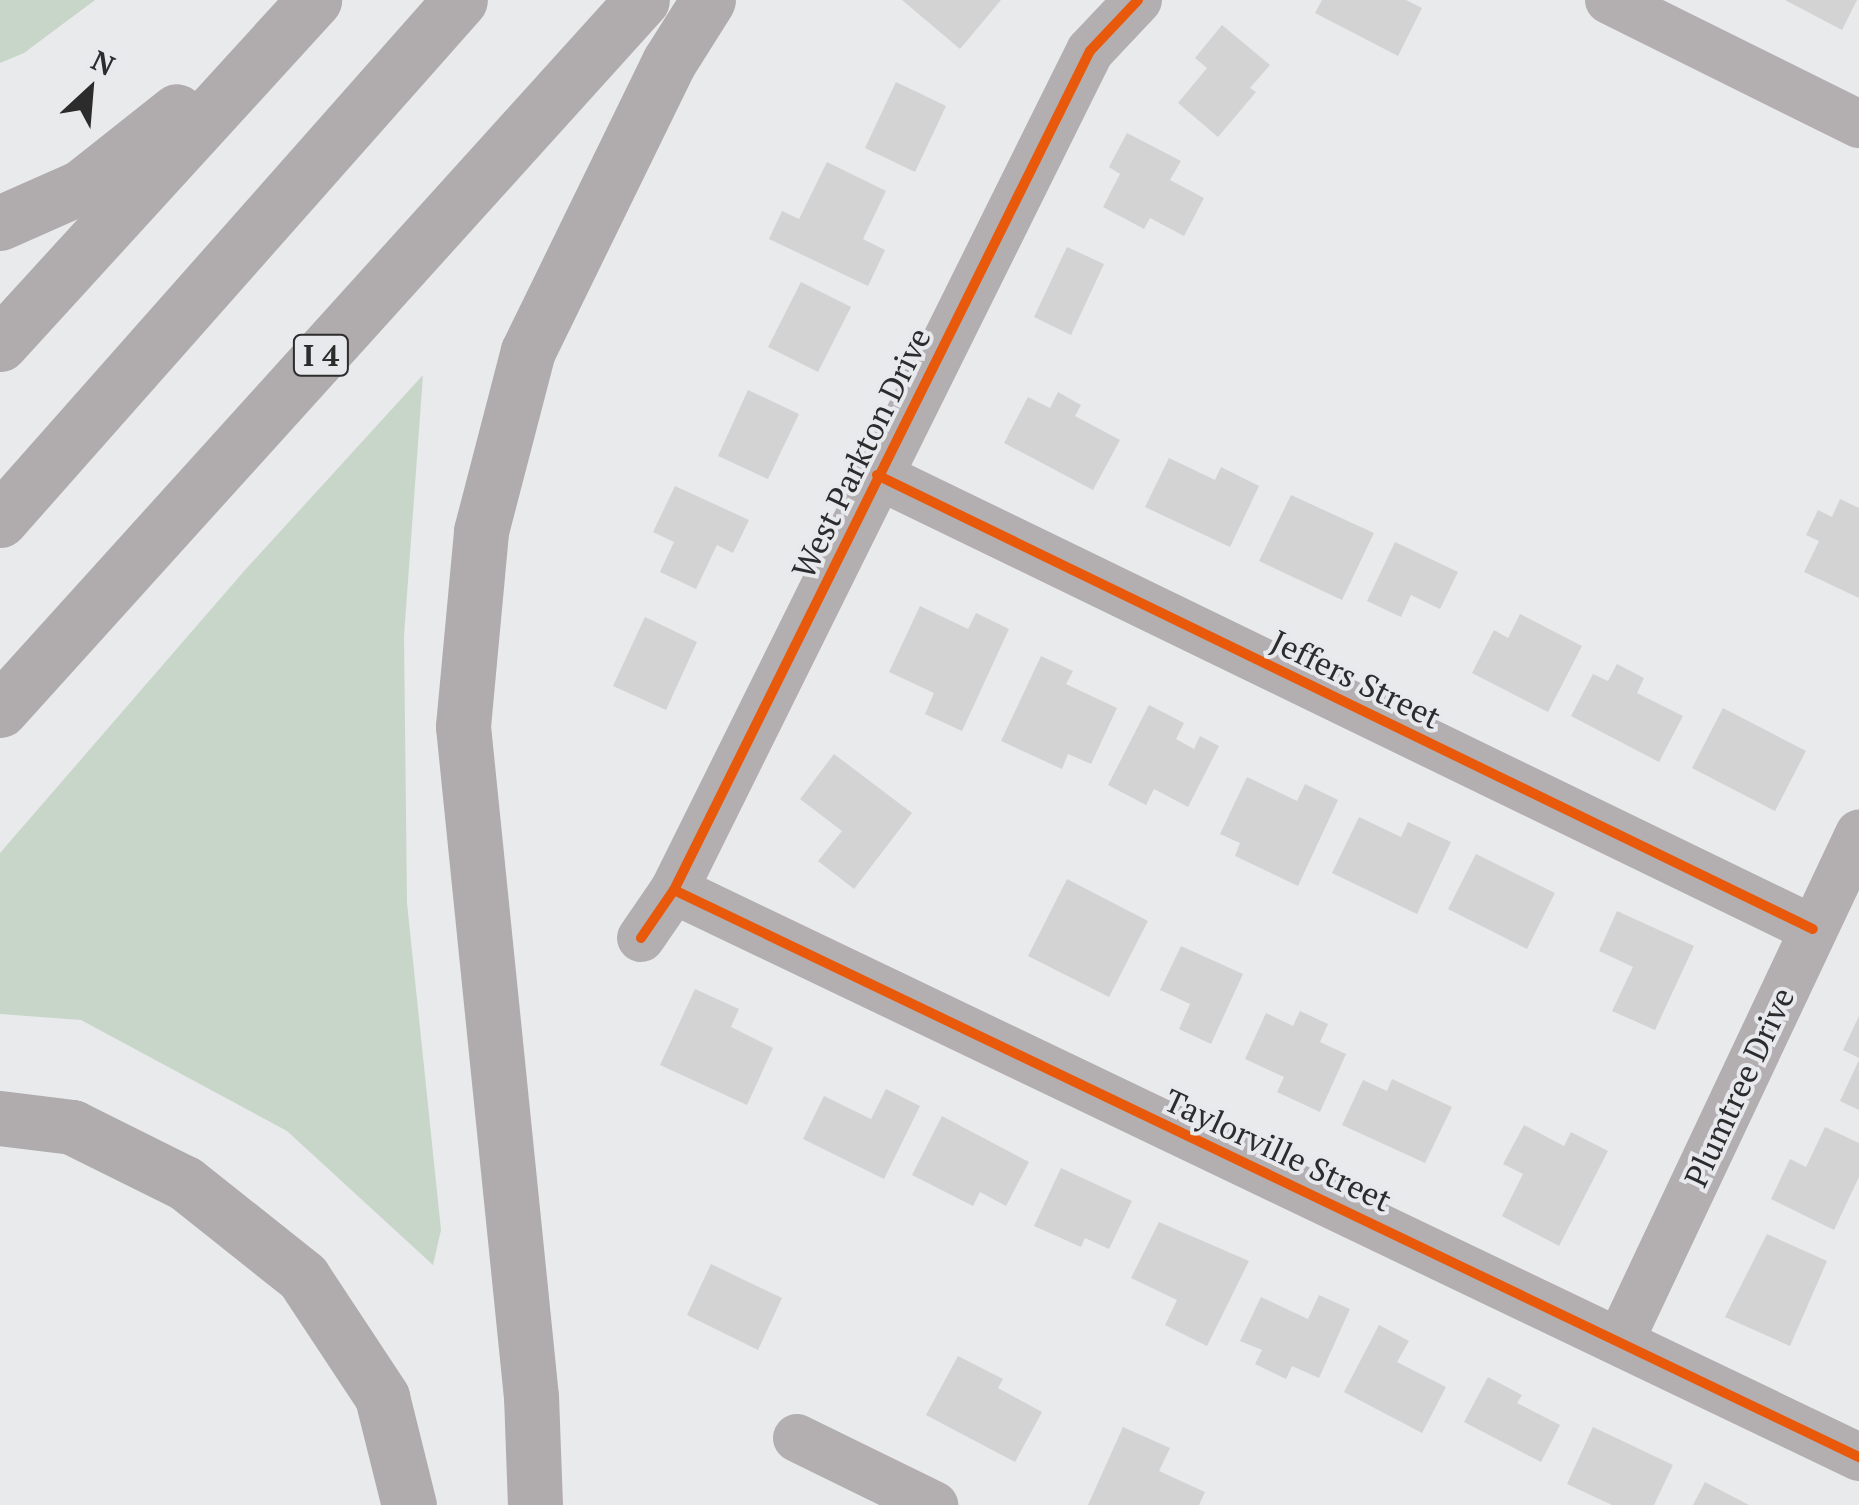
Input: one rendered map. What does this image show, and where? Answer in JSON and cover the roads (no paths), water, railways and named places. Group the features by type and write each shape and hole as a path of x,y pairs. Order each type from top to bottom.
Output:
{"highway":[{"path":"0,520 460,0"},
{"name":"I 4","path":"0,710 642,0"},
{"path":"535,1505 531,1397 463,726 480,531 528,351 669,62 708,0"},
{"path":"0,223 81,187 307,7"},
{"path":"0,344 307,7"},
{"path":"0,1118 72,1128 186,1183 304,1276 382,1396 409,1505"}],"street":[{"name":"West Parkton Drive","path":"641,938 674,890 876,475 1090,51 1138,0"},
{"path":"1609,0 1859,124"},
{"name":"Jeffers Street","path":"876,475 1813,929"},
{"name":"Plumtree Drive","path":"1620,1341 1859,834"},
{"name":"Taylorville Street","path":"674,890 1859,1457"},
{"path":"796,1438 934,1505"}]}
